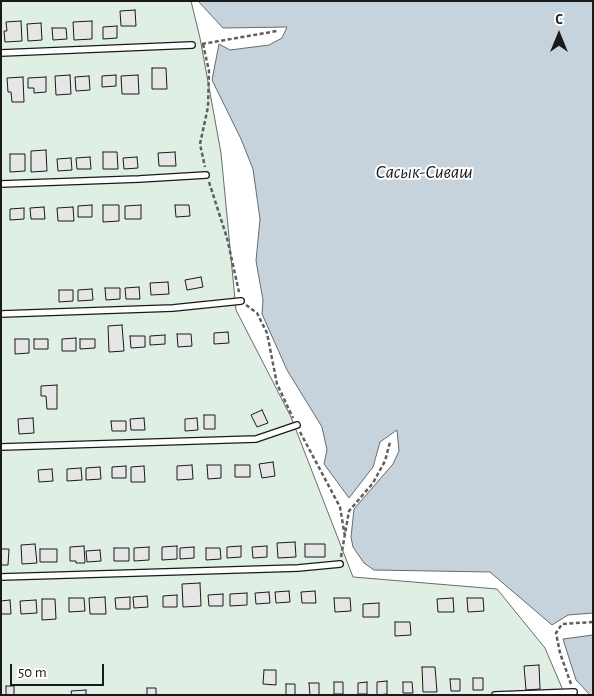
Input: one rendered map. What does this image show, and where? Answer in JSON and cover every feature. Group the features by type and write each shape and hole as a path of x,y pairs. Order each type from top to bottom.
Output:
{"lane":[{"path":"1,53 192,45"},
{"path":"1,184 206,175"},
{"path":"1,314 173,308 241,302"},
{"path":"1,447 256,439 297,425"},
{"path":"1,577 298,568 340,564"},
{"path":"495,695 574,692"}],"path":[{"path":"192,45 277,31"},
{"path":"340,564 349,511 377,476 385,461 390,442"},
{"path":"574,692 560,654 556,633 562,624 593,622"}],"green space":[{"path":"1,1 191,1 200,38 221,153 236,310 291,417 353,577 497,589 545,648 565,695 1,695"}],"water":[{"name":"Сасык-Сиваш","path":"198,1 593,1 593,613 568,615 552,625 490,572 374,570 364,563 353,547 351,537 354,509 393,464 399,451 397,430 380,442 373,467 349,498 324,464 327,450 322,427 287,370 262,314 263,300 256,261 260,219 253,169 241,139 212,80 219,44 230,50 269,45 282,38 287,27 223,28"},
{"path":"593,635 593,695 590,695 576,680 563,639"}],"building":[{"path":"135,10 136,26 121,26 120,11"},
{"path":"21,21 22,41 5,42 4,31 7,31 6,22"},
{"path":"92,21 92,39 74,40 73,22"},
{"path":"41,23 42,40 28,41 27,24"},
{"path":"117,26 117,38 103,39 103,27"},
{"path":"52,28 66,28 67,39 53,40"},
{"path":"152,68 166,68 167,89 152,89"},
{"path":"70,75 71,94 56,95 55,76"},
{"path":"116,75 116,86 102,87 102,76"},
{"path":"138,75 139,94 122,94 121,76"},
{"path":"89,76 90,90 76,91 75,77"},
{"path":"23,77 24,102 12,102 11,92 8,92 7,78"},
{"path":"46,77 46,92 34,93 34,88 28,88 28,78"},
{"path":"46,150 47,171 31,172 31,151"},
{"path":"103,152 117,152 118,169 103,169"},
{"path":"175,152 176,166 159,166 158,153"},
{"path":"10,154 25,154 25,171 10,172"},
{"path":"90,157 91,169 77,169 76,158"},
{"path":"137,157 138,168 124,169 123,158"},
{"path":"71,158 72,170 58,171 57,159"},
{"path":"92,205 92,217 78,217 78,206"},
{"path":"103,205 119,205 119,221 103,222"},
{"path":"141,205 141,219 125,219 125,206"},
{"path":"175,205 189,205 190,216 176,217"},
{"path":"44,207 45,219 31,219 30,208"},
{"path":"73,207 74,221 58,221 57,208"},
{"path":"24,208 24,219 10,220 10,209"},
{"path":"201,277 203,287 187,290 185,280"},
{"path":"168,282 169,294 151,295 150,283"},
{"path":"139,287 140,299 126,299 125,288"},
{"path":"105,288 120,288 120,299 106,300"},
{"path":"92,289 93,300 78,301 78,290"},
{"path":"59,290 73,290 73,301 59,302"},
{"path":"122,325 124,351 109,352 108,326"},
{"path":"228,332 229,343 214,344 214,333"},
{"path":"177,334 191,334 192,346 178,347"},
{"path":"165,335 165,344 150,345 150,336"},
{"path":"130,336 145,336 145,347 131,348"},
{"path":"76,338 76,351 62,351 62,339"},
{"path":"15,339 29,339 29,353 15,354"},
{"path":"34,339 48,339 48,349 34,349"},
{"path":"80,339 95,339 95,348 80,349"},
{"path":"57,385 57,409 47,409 46,396 41,396 41,386"},
{"path":"262,410 268,423 257,427 251,415"},
{"path":"204,415 215,415 215,429 204,429"},
{"path":"33,418 34,433 19,434 18,419"},
{"path":"144,418 145,430 131,430 130,419"},
{"path":"197,418 198,430 185,431 185,419"},
{"path":"111,421 126,421 126,431 112,431"},
{"path":"273,462 275,476 262,478 259,464"},
{"path":"192,465 193,479 177,480 177,466"},
{"path":"207,465 221,465 221,478 208,479"},
{"path":"235,465 250,465 250,477 235,477"},
{"path":"126,466 126,478 112,478 112,467"},
{"path":"144,466 145,482 131,482 131,467"},
{"path":"100,467 101,479 86,480 86,468"},
{"path":"81,468 82,480 67,481 67,469"},
{"path":"52,469 53,481 39,482 38,470"},
{"path":"295,542 296,557 278,558 277,543"},
{"path":"35,544 37,563 22,564 21,545"},
{"path":"305,544 325,544 325,557 305,557"},
{"path":"84,546 85,563 70,561 70,547"},
{"path":"177,546 177,559 162,560 162,547"},
{"path":"241,546 241,557 227,558 227,547"},
{"path":"267,546 267,557 253,558 252,547"},
{"path":"149,547 149,560 134,561 134,548"},
{"path":"194,547 194,558 180,559 180,548"},
{"path":"114,548 129,548 129,561 114,561"},
{"path":"206,548 220,548 221,559 206,560"},
{"path":"1,549 9,549 8,565 1,565"},
{"path":"40,549 57,549 57,562 40,562"},
{"path":"100,550 101,561 87,562 86,551"},
{"path":"200,583 201,606 183,607 182,584"},
{"path":"289,591 290,602 276,603 275,592"},
{"path":"315,591 316,603 302,603 301,592"},
{"path":"269,592 270,603 256,604 255,593"},
{"path":"247,593 247,605 230,606 230,594"},
{"path":"223,594 223,606 209,606 208,595"},
{"path":"177,595 177,607 163,607 163,596"},
{"path":"147,596 148,607 134,608 133,597"},
{"path":"105,597 106,614 90,614 89,598"},
{"path":"130,597 130,609 116,609 115,598"},
{"path":"69,598 84,598 85,611 69,612"},
{"path":"334,598 350,598 351,611 335,612"},
{"path":"453,598 454,612 438,612 437,599"},
{"path":"467,598 483,598 484,611 468,612"},
{"path":"42,599 55,599 56,619 42,620"},
{"path":"10,600 11,614 1,614 1,601"},
{"path":"36,600 37,613 21,614 20,601"},
{"path":"379,603 379,617 363,617 363,604"},
{"path":"395,622 410,622 411,635 395,636"},
{"path":"539,665 540,689 526,690 524,666"},
{"path":"422,667 435,667 437,692 423,692"},
{"path":"264,670 276,670 276,685 263,684"},
{"path":"473,678 483,678 483,690 473,690"},
{"path":"450,679 460,679 460,691 451,691"},
{"path":"387,681 387,694 377,695 377,682"},
{"path":"334,682 343,682 343,694 334,694"},
{"path":"367,682 367,694 358,694 358,683"},
{"path":"403,682 412,682 413,693 403,693"},
{"path":"309,683 319,683 319,695 310,695"},
{"path":"286,684 295,684 295,695 286,695"},
{"path":"6,686 14,686 14,695 6,695"},
{"path":"147,688 156,688 156,695 147,695"},
{"path":"86,690 86,695 72,695 71,691"}]}
